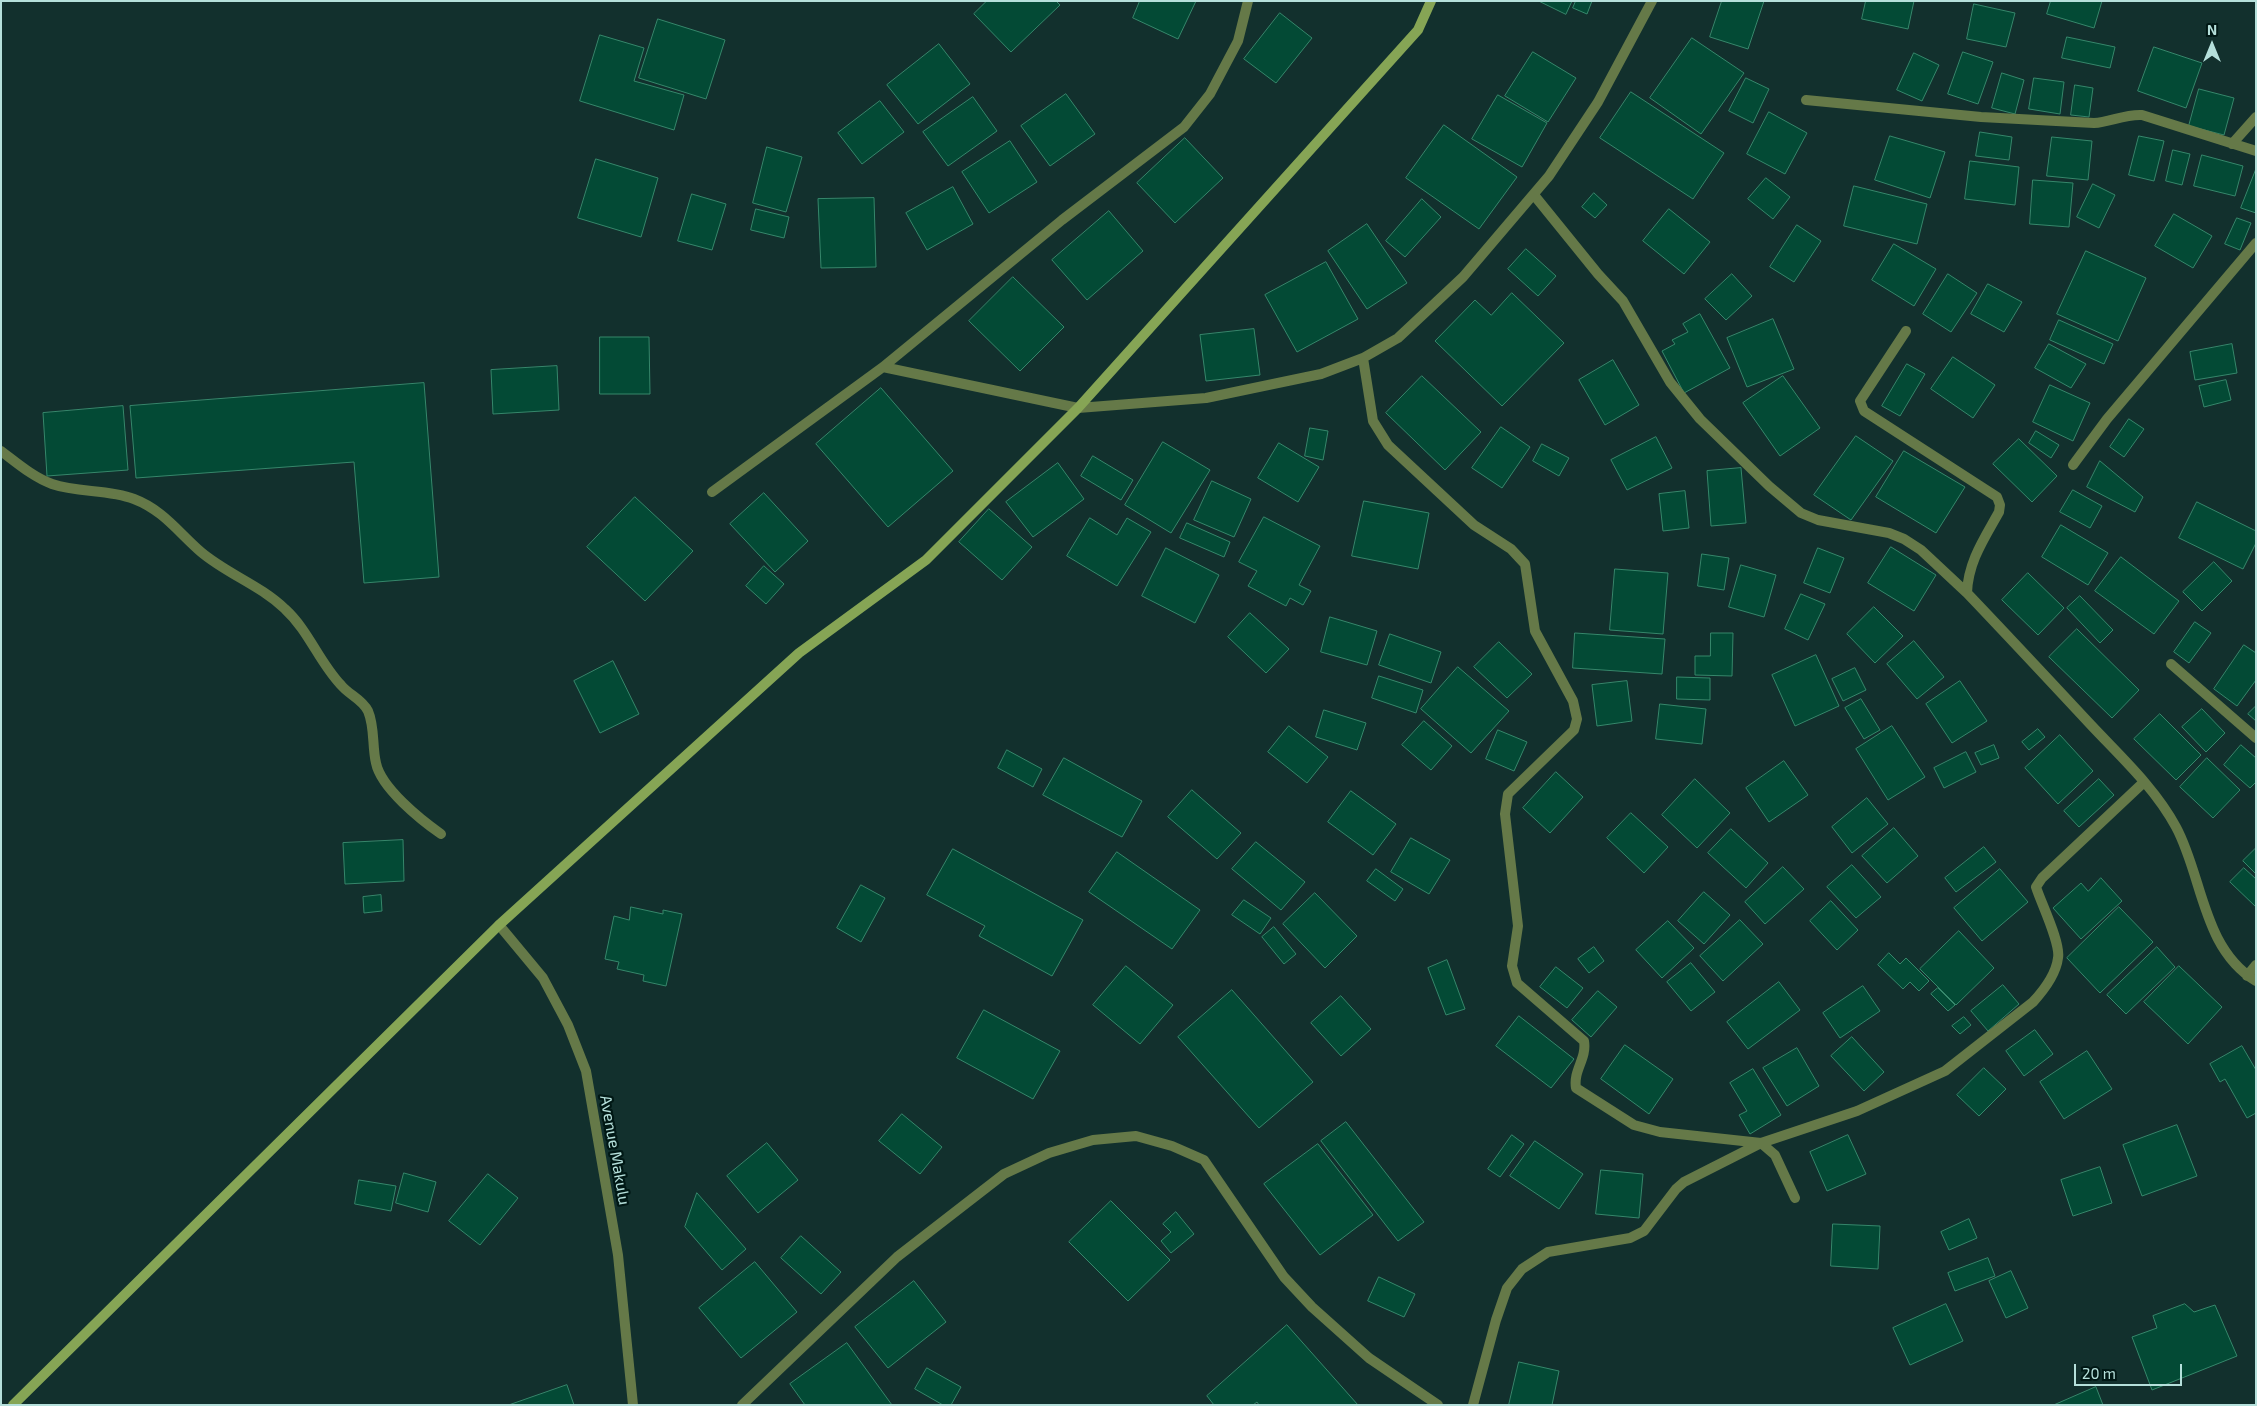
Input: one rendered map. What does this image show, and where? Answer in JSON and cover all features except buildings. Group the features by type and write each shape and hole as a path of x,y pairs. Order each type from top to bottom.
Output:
{"main road":[{"path":"13,1405 499,925 799,653 926,560 1078,408 1418,30 1431,1"}],"street":[{"path":"712,492 883,367 1062,220 1184,127 1210,94 1238,41 1248,1"},
{"path":"883,367 1078,408 1206,398 1320,374 1363,358 1398,338 1463,277 1534,195 1549,176 1598,102 1652,1"},
{"path":"1806,100 1981,117 2094,123 2132,115 2142,115 2256,151"},
{"path":"2232,144 2256,117"},
{"path":"1534,195 1622,301 1670,382 1700,419 1769,486 1801,513 1818,520 1889,533 1904,539 1921,550 1967,593 2144,782 2175,826 2184,844 2213,931 2224,950 2252,978 2256,964"},
{"path":"2073,465 2107,419 2256,242"},
{"path":"1906,331 1860,401 1861,406 1864,411 1997,497 2000,504 1998,512 1972,561 1968,576 1967,593"},
{"path":"1363,358 1373,421 1388,445 1474,525 1511,550 1525,564 1535,631 1573,701 1577,719 1574,730 1508,794 1505,814 1518,926 1512,966 1516,984 1584,1041 1586,1052 1574,1078 1576,1088 1634,1125 1660,1132 1761,1143 1775,1155 1795,1198"},
{"path":"1,452 37,477 53,484 120,494 153,508 168,519 201,552 265,593 285,609 304,629 332,675 342,687 358,698 368,711 376,764 380,774 414,813 441,834"},
{"path":"2172,664 2256,738"},
{"path":"1473,1405 1496,1320 1507,1288 1522,1269 1548,1252 1630,1238 1644,1231 1676,1189 1684,1182 1761,1143 1857,1111 1945,1071 2034,1002 2045,989 2058,958 2058,947 2036,886 2042,878 2144,782"},
{"name":"Avenue Makulu","path":"499,925 543,978 568,1025 586,1071 618,1256 633,1405"},
{"path":"742,1405 896,1257 1004,1174 1049,1153 1092,1140 1136,1136 1172,1146 1204,1160 1284,1277 1312,1307 1369,1358 1438,1405"}]}
